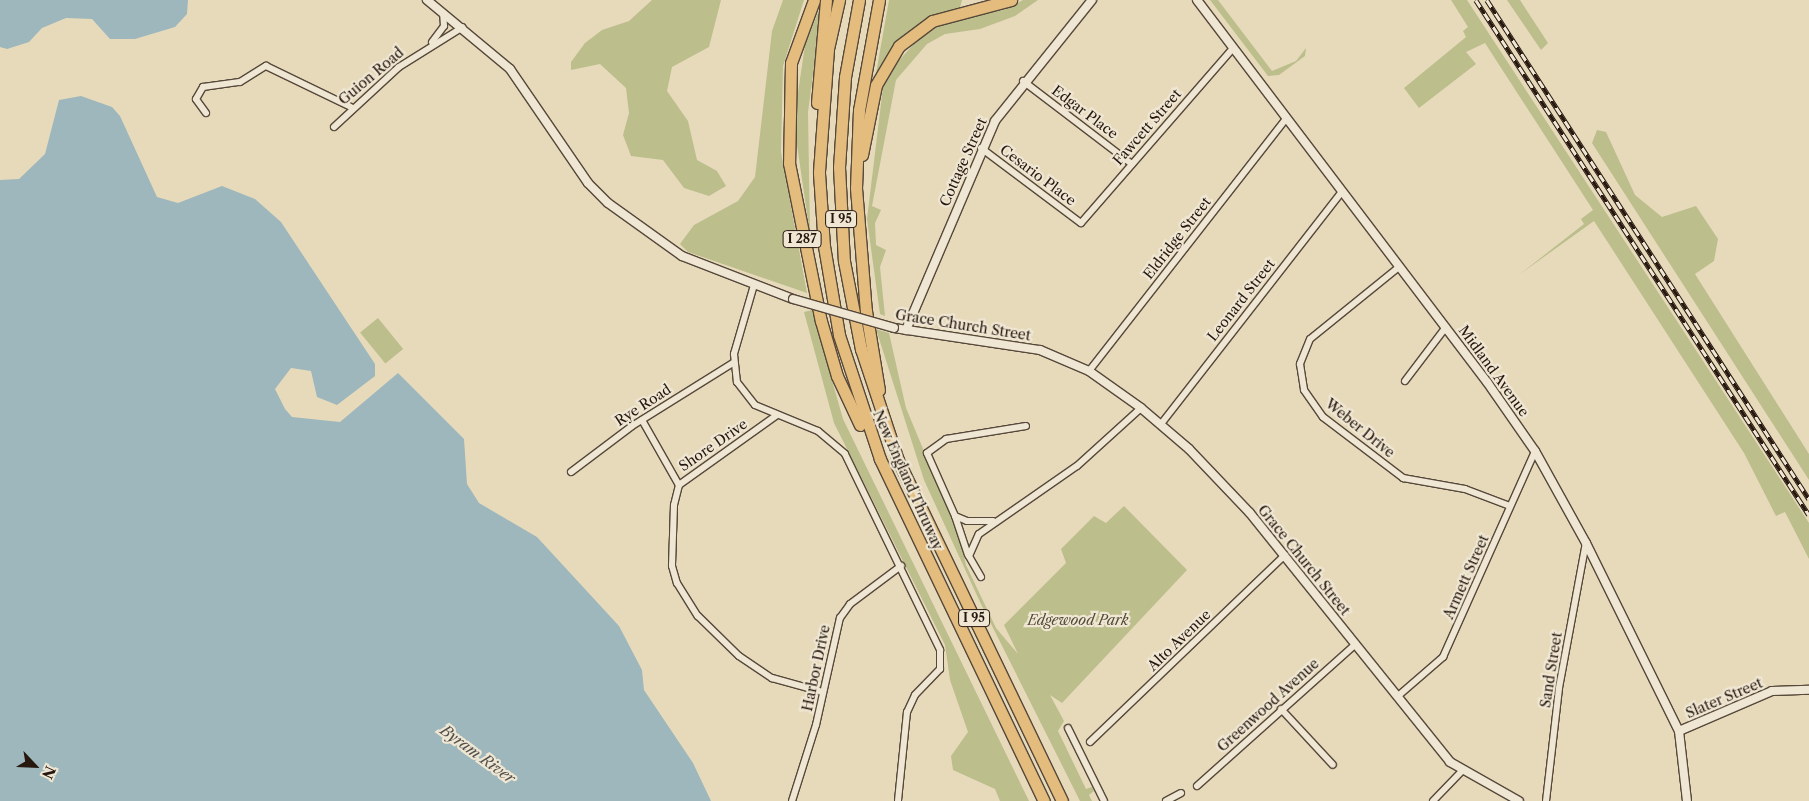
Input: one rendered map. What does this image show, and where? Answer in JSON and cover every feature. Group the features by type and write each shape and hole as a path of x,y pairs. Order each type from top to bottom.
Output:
{"highway":[{"path":"820,139 816,80 826,0"},
{"name":"New England Thruway","path":"839,0 828,49 820,139 821,224 834,307 856,395 880,459 1044,801"},
{"name":"New England Thruway","path":"859,0 841,112 841,232 855,327 887,434 1062,801"},
{"path":"879,0 859,110 856,188 866,310 887,434"},
{"path":"856,188 876,85 898,46 932,21 1011,0"},
{"name":"I 287","path":"812,5 795,42 789,79 790,175 806,262 832,360 846,398 880,459"}],"street":[{"name":"Grace Church Street","path":"427,0 463,27 528,91 595,192 670,249 754,286 894,328 1020,346 1089,371 1141,408 1161,424 1231,492 1462,771 1519,801"},
{"name":"Cottage Street","path":"906,330 981,148 1023,81 1092,0"},
{"name":"Midland Avenue","path":"1197,0 1285,120 1446,327 1535,451 1586,543 1679,731 1687,801"},
{"name":"Guion Road","path":"427,47 444,26 443,12"},
{"name":"Guion Road","path":"334,126 351,107 427,47 463,27"},
{"name":"Fawcett Street","path":"1081,223 1232,48"},
{"path":"206,113 196,99 203,86 240,82 266,66 351,107"},
{"name":"Edgar Place","path":"1023,81 1132,164"},
{"name":"Eldridge Street","path":"1089,371 1285,120"},
{"name":"Cesario Place","path":"981,148 1081,223"},
{"name":"Leonard Street","path":"1161,424 1341,193"},
{"name":"Weber Drive","path":"1399,267 1310,338 1300,364 1304,390 1323,417 1403,478 1465,489 1510,506"},
{"path":"754,286 733,363 748,398 777,415 818,431 845,454 938,642 942,663 907,712 898,801"},
{"path":"1405,381 1446,327"},
{"name":"Rye Road","path":"571,472 642,420 733,363"},
{"path":"969,556 979,534 994,521 1077,466 1141,408"},
{"name":"Shore Drive","path":"777,415 679,485 674,505 672,566 691,606 720,639 757,670 822,692"},
{"path":"642,420 679,485"},
{"path":"981,577 969,556 955,516 934,475 928,448 946,440 1026,426"},
{"name":"Armett Street","path":"1398,696 1443,657 1535,451"},
{"path":"955,516 967,521 994,521"},
{"name":"Sand Street","path":"1546,801 1559,688 1586,543"},
{"name":"Alto Avenue","path":"1090,742 1284,555"},
{"name":"Harbor Drive","path":"792,801 845,610 901,566"},
{"name":"Greenwood Avenue","path":"1197,786 1356,644"},
{"name":"Slater Street","path":"1679,731 1772,691 1809,690"},
{"path":"1281,709 1334,765"},
{"path":"1068,728 1104,801"},
{"path":"1433,801 1462,771"},
{"path":"1166,801 1180,793"}],"green space":[{"path":"652,0 721,0 709,47 672,67 667,91 688,121 697,160 717,171 726,186 709,196 684,188 663,160 631,156 623,135 629,113 626,88 600,64 571,70 571,62 585,43 602,30 629,21"},
{"path":"783,0 804,0 783,66 781,152 807,293 688,252 680,244 694,225 738,201 755,177 772,31"},
{"path":"823,0 808,112 810,234 797,145 796,106 805,45"},
{"path":"889,0 962,0 960,8 930,18 904,35 875,79"},
{"path":"1023,0 1038,0 1015,16 980,29 945,34 927,44 896,80 872,206 881,210 875,223 876,245 886,250 880,267 885,316 880,314 867,219 883,87 891,69 925,32 956,19 1004,10"},
{"path":"1210,0 1218,0 1272,71 1296,61 1306,48 1305,56 1279,75 1268,76"},
{"path":"1451,0 1467,0 1809,523 1809,559 1785,512 1776,516 1744,453 1594,221 1520,274 1584,224 1581,219 1593,210 1485,43 1466,52 1476,64 1419,108 1404,88 1466,37 1463,31 1468,27"},
{"path":"1507,0 1520,0 1548,43 1541,50"},
{"path":"1597,130 1606,132 1635,195 1662,217 1696,206 1718,239 1714,261 1695,274 1809,454 1809,480 1592,143"},
{"path":"812,310 843,419 1029,801 1000,801 995,789 953,770 951,756 968,732 950,680 945,645 834,423 804,312"},
{"path":"378,318 403,349 385,364 360,332"},
{"name":"Edgewood Park","path":"876,329 889,333 906,408 959,535 966,565 996,628 1018,654 1004,625 1066,563 1061,549 1094,516 1106,523 1124,506 1187,570 1062,703 1050,695 1064,721 1058,731 1086,789 1092,787 1094,791 1089,795 1092,801 1080,801 980,602 924,480"}],"water":[{"path":"0,0 188,0 187,14 175,27 135,39 110,39 92,19 66,18 42,28 29,42 7,49 0,47"},
{"name":"Byram River","path":"81,96 112,107 120,116 157,197 178,203 222,186 255,199 281,222 375,364 375,376 337,405 317,397 311,371 291,368 275,389 285,409 292,417 340,422 398,373 464,439 467,484 479,503 537,537 619,626 642,670 644,690 693,763 711,801 0,801 0,180 19,179 45,154 59,100"}],"railway":[{"path":"1476,0 1809,515"},
{"path":"1487,0 1809,499"}]}
